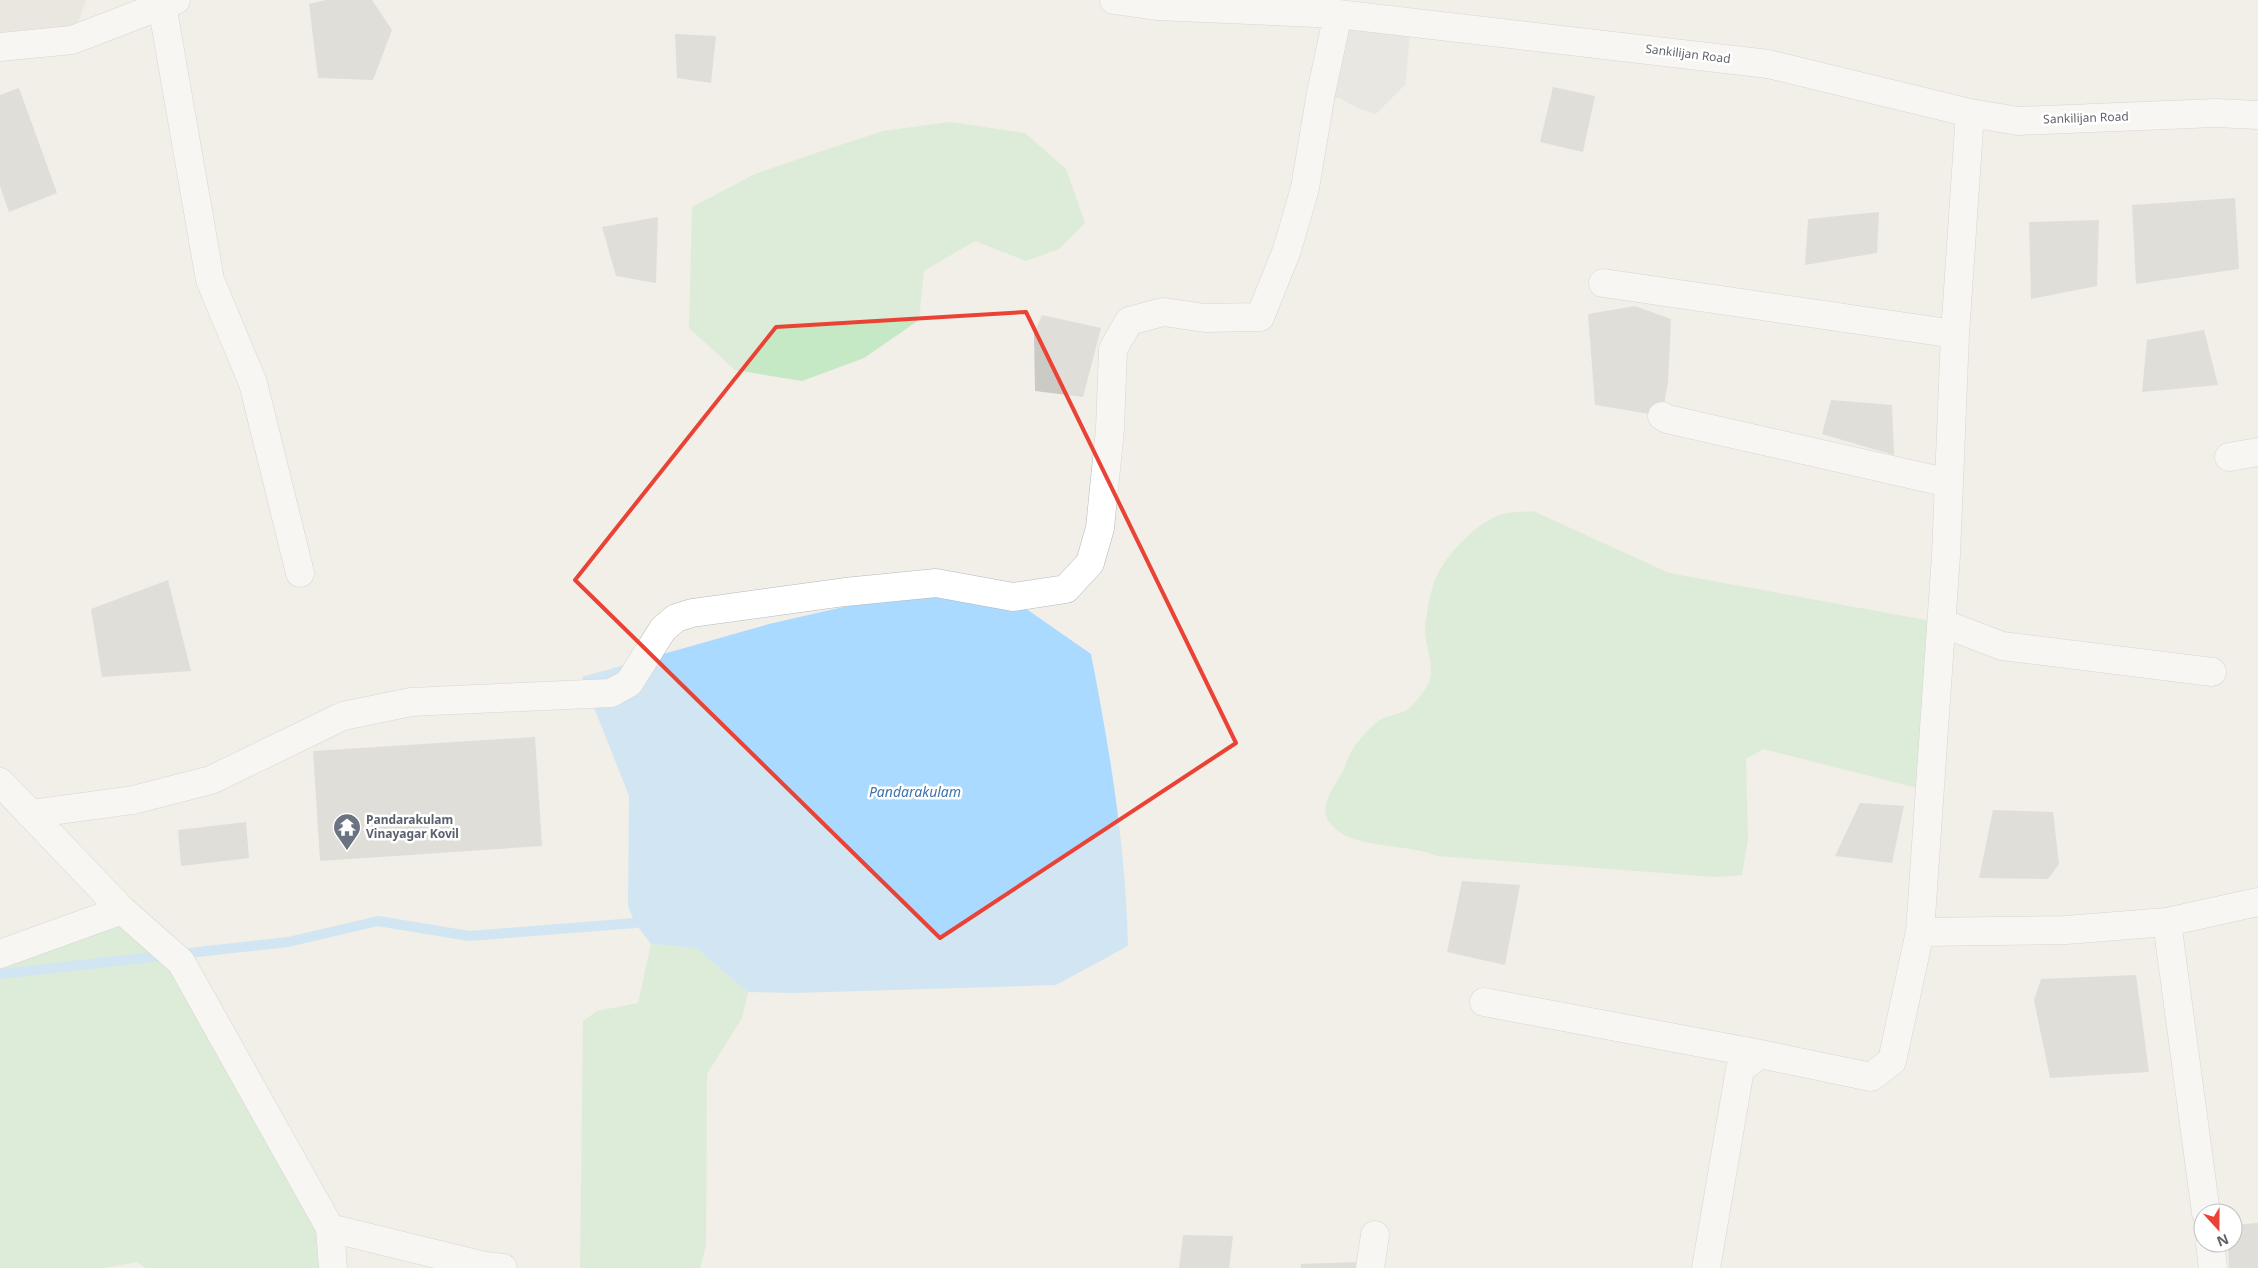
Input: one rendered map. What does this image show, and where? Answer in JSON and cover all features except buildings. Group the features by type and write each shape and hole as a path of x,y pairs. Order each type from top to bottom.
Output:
{"street":[{"name":"Sankilijan Road","path":"1114,0 1157,6 1275,6 1768,64 1970,113 2018,121 2216,114 2258,115"},
{"path":"0,47 72,40 169,2 210,280 253,383 300,573"},
{"path":"30,814 132,800 211,780 343,716 402,704 611,693 629,683 663,629 676,618 692,613 846,592 936,583 1013,597 1066,589 1090,563 1100,528 1110,429 1113,349 1129,321 1163,312 1204,318 1260,317 1287,250 1305,188 1321,93 1338,14"},
{"path":"1484,1002 1871,1077 1892,1061 1920,932 1942,623 1955,334 1970,113"},
{"path":"1603,284 1955,334"},
{"path":"1662,416 1667,419 1949,482"},
{"path":"2230,457 2258,452"},
{"path":"1942,623 2002,646 2212,672"},
{"path":"0,782 122,910 181,962 330,1228 333,1268"},
{"path":"1920,932 2066,930 2167,922 2258,902"},
{"path":"0,954 122,910"},
{"path":"2167,922 2205,1203"},
{"path":"1706,1268 1740,1068 1760,1054"},
{"path":"330,1228 485,1266 503,1268"},
{"path":"1370,1268 1375,1235"},
{"path":"2211,1253 2213,1268"}],"highlighted area":[{"path":"1026,312 1236,743 940,938 575,580 776,327"}],"shaded area":[{"path":"0,0 86,0 72,40 0,47"},
{"path":"1338,14 1410,36 1405,85 1376,114 1359,109 1340,98 1329,99"}],"green space":[{"path":"950,122 1025,133 1066,169 1085,223 1059,249 1026,261 975,241 924,271 919,320 864,358 802,381 735,370 689,328 692,207 755,174 819,152 883,131"},
{"path":"1533,511 1669,573 1942,623 1929,791 1763,749 1746,759 1748,839 1742,875 1716,877 1437,856 1410,849 1362,841 1348,837 1337,830 1328,820 1326,814 1327,801 1354,747 1374,724 1411,707 1430,680 1431,665 1425,630 1432,589 1447,559 1473,531 1493,518 1514,512"},
{"path":"122,910 181,962 330,1228 333,1268 146,1268 137,1262 104,1268 0,1268 0,954"},
{"path":"651,944 696,948 748,992 742,1018 707,1074 706,1245 700,1268 580,1268 583,1021 597,1011 638,1003"}],"water":[{"name":"Pandarakulam","path":"979,576 1091,654 1116,800 1127,909 1128,946 1056,985 793,993 748,992 696,948 651,944 635,923 628,906 629,796 582,677 769,624"}],"waterway":[{"path":"0,974 288,942 378,921 469,936 635,923"}],"place":[{"name":"Pandarakulam Vinayagar Kovil","path":"347,851"}]}
